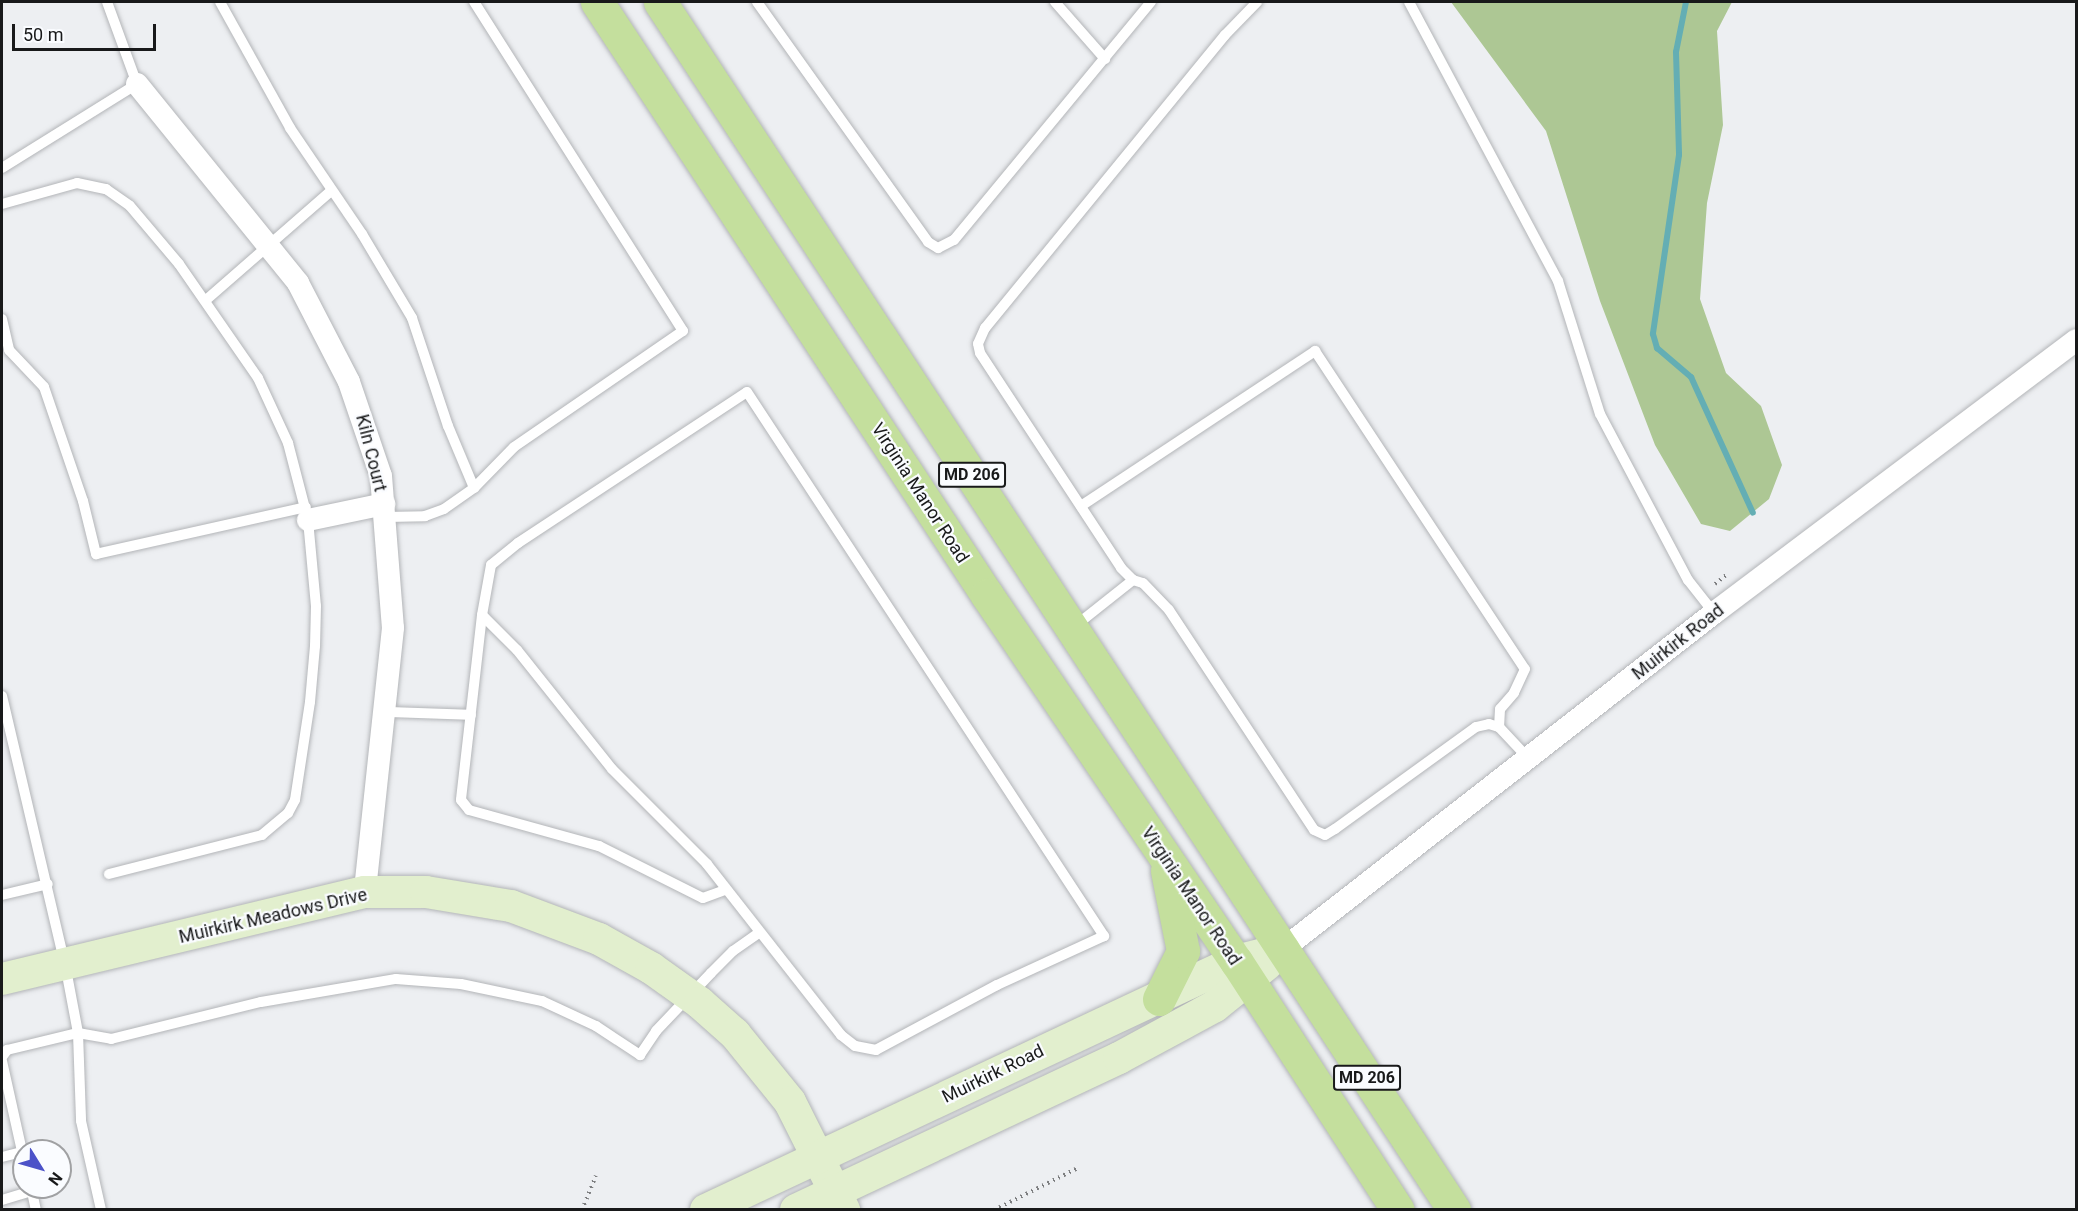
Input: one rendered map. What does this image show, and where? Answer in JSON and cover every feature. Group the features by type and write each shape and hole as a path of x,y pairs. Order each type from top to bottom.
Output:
{"main road":[{"name":"Virginia Manor Road","path":"597,2 987,595 1242,970"},
{"name":"MD 206","path":"660,2 1454,1209"},
{"path":"1160,999 1183,951 1164,855"},
{"name":"Muirkirk Meadows Drive","path":"2,979 365,892 458,896 545,916 630,956 690,996 735,1034 790,1102 839,1202"},
{"name":"Muirkirk Road","path":"706,1209 1028,1056 1160,999 1242,970 1283,950"},
{"name":"MD 206","path":"1242,970 1398,1209"},
{"name":"Muirkirk Road","path":"796,1209 839,1202 1119,1058 1215,1006 1242,970"}],"street":[{"name":"Kiln Court","path":"137,84 298,283 349,382 381,476 393,628 387,712 365,892"},
{"name":"Muirkirk Road","path":"1283,950 1714,613 2076,340"},
{"path":"307,514 385,510"}],"lane":[{"path":"2,168 137,84 107,2"},
{"path":"219,2 284,117 331,191 362,234 412,318 448,426 474,488"},
{"path":"385,510 425,516 444,509 474,488 514,447 683,331 474,2"},
{"path":"758,2 927,242 938,249 954,240 1151,2"},
{"path":"1055,2 1106,59"},
{"path":"1257,2 1225,35 985,328 978,344 992,373 1132,580 1143,583 1169,610 1304,819 1325,835 1469,731 1489,724 1499,727 1528,758"},
{"path":"1409,2 1558,281 1600,414 1688,580 1714,613"},
{"path":"2,204 77,183 106,189 150,227 206,300 258,378 288,443 307,514 316,606 315,646 309,712 295,800 288,813 262,835 109,874"},
{"path":"206,300 266,245 331,191"},
{"path":"2,319 9,350 44,387 83,501 96,554 307,514"},
{"path":"1081,506 1315,351 1525,669 1514,693 1500,709 1499,727"},
{"path":"482,615 517,650 612,769 707,864 725,890 842,1035 866,1051 876,1050 997,985 1104,936 747,392 518,543 491,565 482,615 461,800 469,810 599,846 703,898 725,890"},
{"path":"1072,628 1132,580"},
{"path":"2,696 65,964 78,1033 81,1121 101,1209"},
{"path":"387,712 471,715"},
{"path":"2,895 48,884"},
{"path":"19,1139 2,1059 7,1050 78,1033 111,1039 261,1002 396,979 429,980 505,991 542,1001 596,1026 640,1055 656,1031 733,951 759,933"}],"path":[{"path":"1715,584 1726,575"},
{"path":"994,1209 1078,1168"},
{"path":"582,1209 596,1176"}],"green space":[{"path":"1451,2 1732,2 1717,31 1723,125 1707,203 1700,299 1726,373 1761,406 1782,465 1769,499 1730,531 1701,524 1655,445 1600,301 1546,131"}],"waterway":[{"path":"1686,2 1676,52 1679,155 1653,334 1657,348 1691,377 1753,513"}]}
